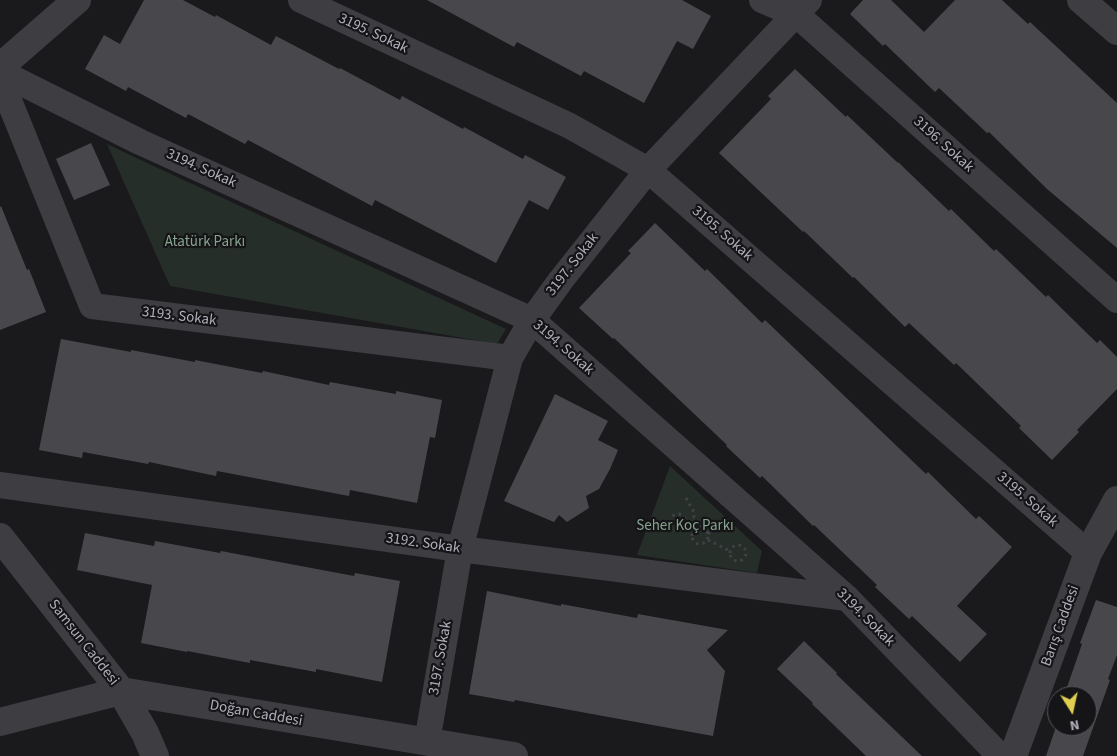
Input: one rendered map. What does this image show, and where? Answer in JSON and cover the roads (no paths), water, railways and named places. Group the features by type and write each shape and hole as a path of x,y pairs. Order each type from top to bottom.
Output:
{"street":[{"path":"0,68 77,0"},
{"name":"3195. Sokak","path":"301,0 570,126 648,170 1088,553"},
{"name":"3196. Sokak","path":"762,0 803,7 1117,300"},
{"path":"1081,0 1117,31"},
{"name":"3197. Sokak","path":"427,742 460,549 510,358 532,320 561,280 648,170 803,7"},
{"name":"3194. Sokak","path":"0,72 140,142 532,320 847,598 1000,756"},
{"name":"3193. Sokak","path":"0,78 92,306 510,358"},
{"name":"3192. Sokak","path":"0,485 460,549 847,598"},
{"name":"Barış Caddesi","path":"1013,756 1088,553 1117,500"},
{"name":"Samsun Caddesi","path":"4,550 121,691 145,733 155,756"},
{"name":"Doğan Caddesi","path":"0,722 121,691 514,756"}],"park label":[{"name":"Atatürk Parkı","path":"205,243"},
{"name":"Seher Koç Parkı","path":"685,527"}]}
